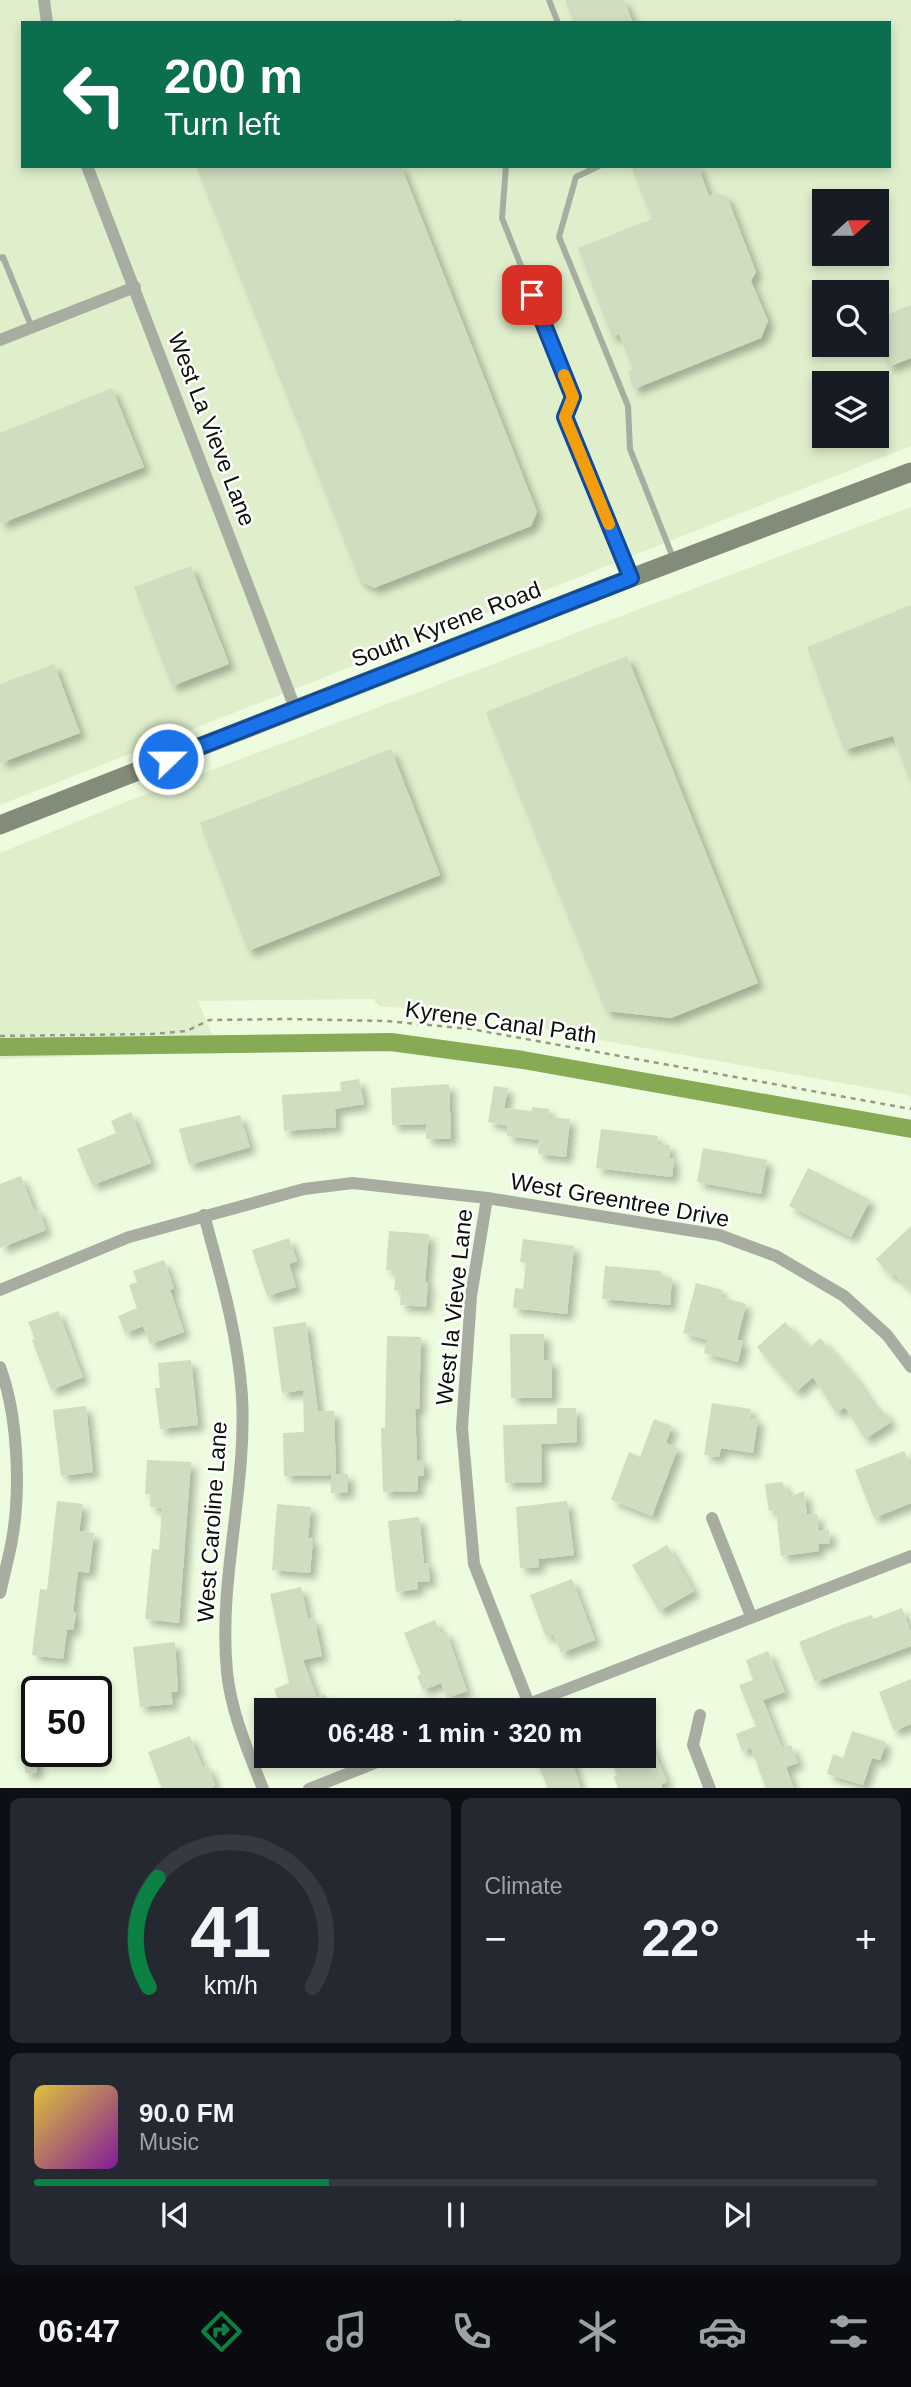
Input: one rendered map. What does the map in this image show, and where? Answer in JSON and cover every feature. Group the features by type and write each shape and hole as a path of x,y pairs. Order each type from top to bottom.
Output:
{"main road":[{"name":"South Kyrene Road","path":"0,825 295,708 911,472"}],"street":[{"path":"44,0 47,21"},
{"name":"West La Vieve Lane","path":"91,168 295,708"},
{"path":"0,340 135,287"},
{"name":"West Greentree Drive","path":"0,1290 129,1237 204,1214 304,1189 353,1183 487,1198 719,1235 776,1256 844,1296 887,1335 911,1367"},
{"name":"West la Vieve Lane","path":"487,1198 471,1296 462,1428 474,1564 526,1698"},
{"name":"West Caroline Lane","path":"204,1214 234,1333 242,1397 240,1477 224,1618 227,1674 240,1731 262,1788"},
{"path":"0,1367 7,1386 17,1461 13,1538 0,1593"},
{"path":"712,1518 751,1616"},
{"path":"543,1698 911,1556"},
{"path":"699,1715 693,1745 710,1788"},
{"path":"309,1788 361,1768"}],"lane":[{"path":"549,0 557,21"},
{"path":"506,168 502,218 573,397 565,417 631,578"},
{"path":"595,168 576,177 559,237 628,407 630,449 674,562"},
{"path":"0,258 3,257 32,328"}],"path":[{"name":"Kyrene Canal Path","path":"0,1036 187,1031 209,1020 386,1021 471,1029 911,1109"}],"shaded area":[{"path":"0,0 911,0 911,446 0,805"},
{"path":"911,507 911,1098 909,1095 566,1034 479,1014 379,1006 373,999 198,1001 219,1051 0,1059 0,853 126,802"}],"building":[{"path":"565,0 624,0 632,21 573,21"},
{"path":"197,168 402,168 537,512 531,526 374,588 360,581"},
{"path":"632,168 699,168 709,196 717,193 727,197 756,272 751,281 768,321 761,338 634,389 628,372 633,370 619,334 612,337 578,248 652,219"},
{"path":"911,305 911,358 888,367 884,357 889,357 889,314"},
{"path":"112,388 144,467 0,524 0,433"},
{"path":"191,566 229,664 172,686 134,587"},
{"path":"911,605 910,781 893,736 844,750 807,647"},
{"path":"627,656 758,983 671,1018 606,1011 486,712"},
{"path":"54,664 80,733 0,763 0,684"},
{"path":"391,749 440,875 248,951 200,823"},
{"path":"359,1079 364,1104 335,1109 336,1127 284,1131 282,1095 341,1091 340,1082"},
{"path":"449,1084 451,1139 426,1139 426,1124 392,1125 391,1088"},
{"path":"494,1086 508,1088 504,1108 532,1111 532,1107 549,1109 548,1117 570,1119 566,1157 538,1154 539,1140 507,1136 508,1126 488,1122"},
{"path":"131,1112 151,1163 92,1185 77,1149 116,1133 111,1121"},
{"path":"240,1115 250,1147 189,1165 179,1129"},
{"path":"601,1129 658,1136 657,1144 670,1145 669,1158 674,1159 672,1177 596,1168"},
{"path":"703,1148 767,1160 761,1194 697,1182"},
{"path":"808,1168 870,1200 851,1237 789,1206"},
{"path":"21,1176 34,1211 38,1209 46,1230 0,1248 0,1184"},
{"path":"911,1226 911,1291 894,1274 891,1276 876,1259"},
{"path":"389,1231 429,1234 426,1307 400,1305 401,1291 394,1290 396,1271 386,1270"},
{"path":"289,1238 297,1261 289,1264 296,1287 267,1296 252,1250"},
{"path":"523,1239 574,1246 567,1314 513,1308 515,1288 523,1289 526,1263 520,1262"},
{"path":"164,1260 174,1288 170,1290 184,1332 150,1344 143,1326 125,1333 118,1316 137,1308 129,1285 137,1282 133,1271"},
{"path":"605,1266 661,1271 661,1276 672,1278 670,1305 602,1299"},
{"path":"696,1283 722,1290 720,1297 746,1304 737,1340 743,1341 738,1362 704,1353 707,1340 683,1333"},
{"path":"58,1311 83,1377 51,1390 28,1322"},
{"path":"306,1322 318,1411 334,1411 336,1474 348,1474 348,1492 331,1493 331,1475 284,1476 283,1433 304,1432 303,1390 282,1393 273,1327"},
{"path":"785,1322 809,1348 820,1338 854,1376 877,1411 881,1408 891,1422 865,1439 845,1407 836,1413 813,1377 796,1392 757,1347"},
{"path":"510,1334 544,1334 544,1360 552,1360 552,1398 511,1398"},
{"path":"387,1336 421,1337 419,1409 415,1409 417,1461 424,1460 424,1476 418,1476 418,1491 383,1492 381,1428 385,1428"},
{"path":"191,1360 198,1425 160,1429 155,1388 160,1388 158,1363"},
{"path":"712,1403 751,1409 750,1418 758,1419 753,1453 721,1448 719,1457 704,1455"},
{"path":"86,1406 93,1472 61,1476 53,1410"},
{"path":"557,1408 576,1408 577,1442 541,1444 542,1482 505,1483 503,1425 557,1424"},
{"path":"654,1419 672,1426 666,1443 678,1448 652,1516 611,1500 629,1452 640,1457"},
{"path":"904,1451 911,1467 911,1503 874,1518 855,1470"},
{"path":"147,1460 191,1462 179,1623 145,1619 152,1549 159,1550 162,1508 150,1507 151,1494 145,1494"},
{"path":"782,1482 790,1497 804,1491 807,1515 817,1514 819,1531 829,1530 830,1543 818,1544 819,1551 781,1556 776,1510 769,1511 765,1484"},
{"path":"57,1501 83,1504 79,1531 94,1533 89,1573 78,1571 73,1612 76,1613 73,1630 67,1630 63,1659 32,1655 40,1589 47,1590"},
{"path":"567,1501 574,1555 538,1559 539,1567 520,1568 516,1507"},
{"path":"277,1504 311,1507 308,1538 313,1539 310,1573 272,1570"},
{"path":"419,1517 424,1563 428,1563 430,1581 417,1582 418,1589 396,1592 388,1521"},
{"path":"667,1545 694,1591 659,1611 632,1565"},
{"path":"572,1579 595,1640 561,1653 553,1634 546,1637 530,1595"},
{"path":"301,1587 308,1619 314,1618 322,1656 303,1660 317,1698 277,1698 274,1689 289,1683 270,1594"},
{"path":"902,1608 911,1633 911,1646 815,1682 799,1642 844,1624 872,1615 873,1619"},
{"path":"435,1620 440,1633 446,1631 467,1691 447,1698 441,1683 423,1690 417,1676 421,1674 404,1633"},
{"path":"175,1642 178,1691 171,1692 173,1704 140,1707 133,1647"},
{"path":"768,1651 785,1692 763,1700 782,1748 791,1745 798,1763 786,1767 794,1788 766,1788 751,1748 742,1751 736,1734 756,1726 739,1685 753,1680 746,1660"},
{"path":"911,1679 911,1724 894,1731 879,1692"},
{"path":"852,1731 886,1742 880,1760 872,1758 863,1785 827,1774 833,1754 843,1758"},
{"path":"190,1736 203,1768 208,1766 215,1786 162,1788 148,1752"},
{"path":"656,1756 667,1782 661,1785 662,1788 618,1788 614,1777 617,1775 614,1768 656,1768"},
{"path":"25,1767 37,1767 37,1773 25,1773"},
{"path":"539,1768 574,1768 581,1788 548,1788"}],"waterway":[{"path":"0,1047 391,1042 523,1060 911,1129"}],"slow traffic":[{"path":"564,375 573,397 565,417 609,524"}],"route":[{"path":"168,759 631,578 565,417 573,397 532,295"}]}
